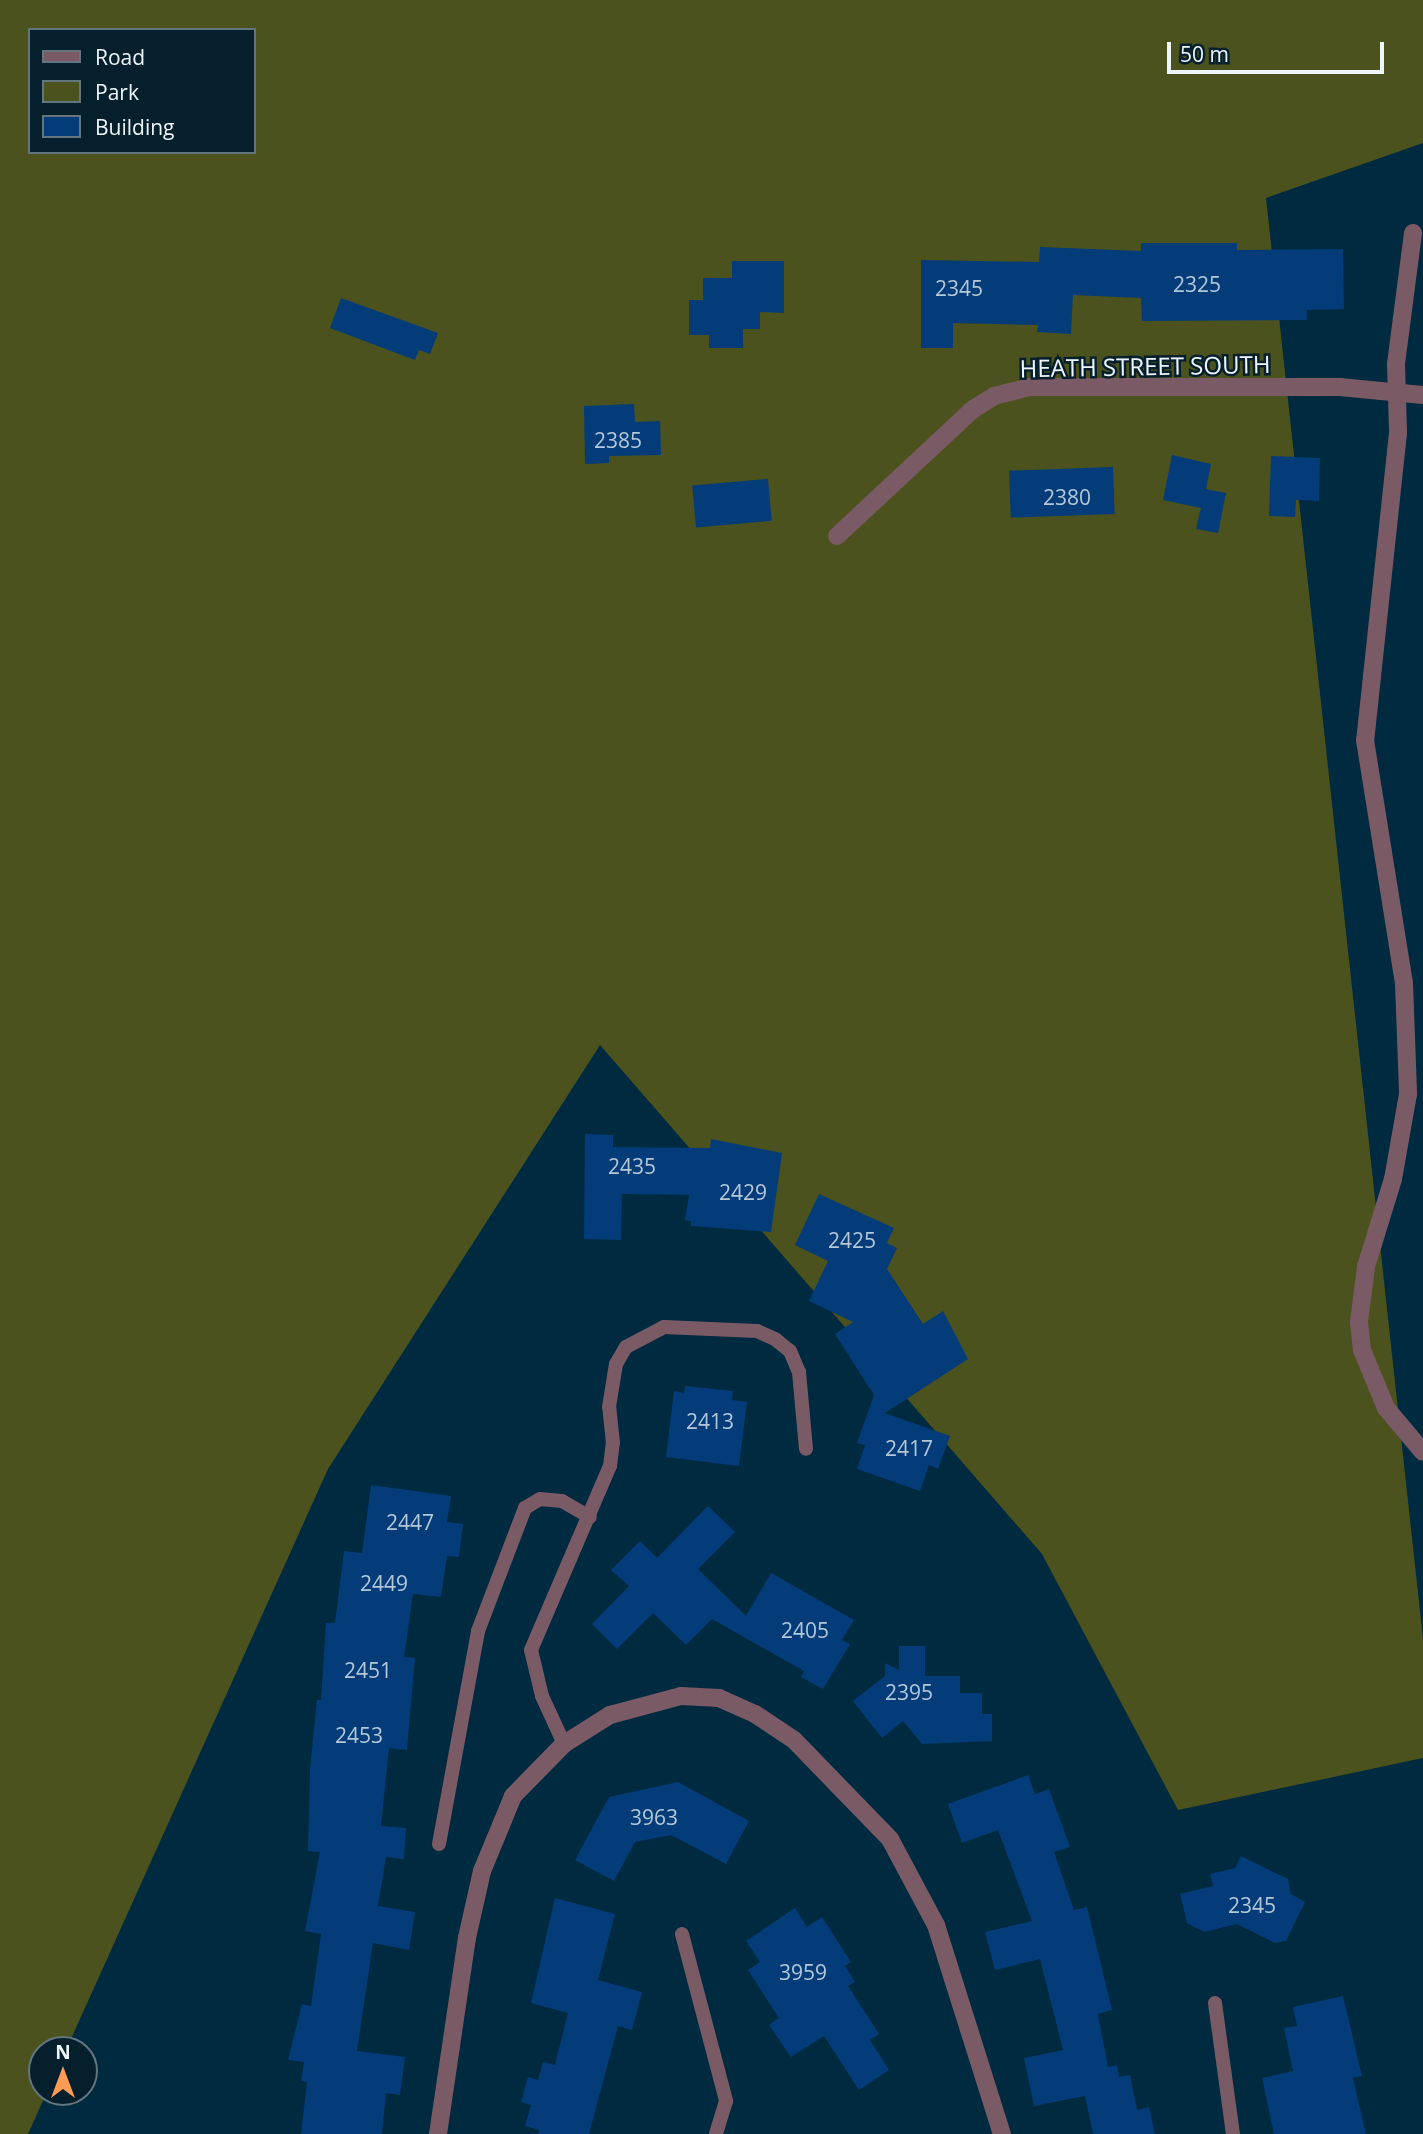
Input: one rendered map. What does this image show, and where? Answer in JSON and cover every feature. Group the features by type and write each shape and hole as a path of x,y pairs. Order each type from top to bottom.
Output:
{"street":[{"path":"1413,233 1396,364 1399,392 1365,740 1404,983 1408,1094 1394,1179 1366,1268 1359,1322 1362,1350 1386,1408 1423,1452"},
{"name":"HEATH STREET SOUTH","path":"837,537 972,410 994,396 1031,387 1340,387 1423,395"},
{"path":"438,2134 467,1938 492,1841 513,1796 564,1744 610,1716 681,1696 719,1698 755,1714 794,1740 890,1839 917,1883 936,1925 1002,2134"}],"lane":[{"path":"564,1744 542,1696 531,1650 610,1466 613,1443 609,1407 616,1364 626,1347 664,1327 757,1331 790,1351 799,1372 806,1449"},
{"path":"439,1844 478,1631 525,1508 540,1499 562,1501 590,1517"},
{"path":"682,1934 726,2101 716,2134"},
{"path":"1214,2003 1233,2134"}],"green space":[{"path":"0,0 1423,0 1423,143 1266,198 1423,1639 1423,1758 1178,1810 1042,1554 600,1045 328,1469 72,2036 28,2036 28,2106 41,2106 28,2134 0,2134"}],"building":[{"path":"1141,243 1237,243 1237,250 1343,249 1344,309 1307,310 1307,320 1142,321 1141,298 1073,295 1071,334 1037,332 1038,325 953,323 953,348 921,348 921,260 1039,262 1040,247 1141,251"},
{"path":"732,261 784,261 784,313 760,312 760,329 743,329 743,348 709,348 709,335 689,335 689,300 703,300 703,278 732,278"},
{"path":"341,298 438,333 430,354 419,350 415,360 330,328"},
{"path":"634,404 635,422 660,421 661,455 609,456 609,463 585,464 584,406"},
{"path":"1172,455 1211,464 1206,489 1226,493 1218,533 1196,529 1201,508 1163,500"},
{"path":"1271,456 1320,458 1319,501 1296,500 1295,517 1269,516"},
{"path":"1113,467 1115,514 1011,518 1009,471"},
{"path":"768,479 772,521 696,527 692,486"},
{"path":"585,1134 613,1135 613,1147 710,1148 711,1139 782,1153 771,1232 691,1226 691,1221 685,1220 689,1195 622,1194 621,1240 584,1239"},
{"path":"819,1194 894,1228 887,1243 897,1248 887,1269 923,1324 943,1311 968,1359 885,1413 950,1436 938,1469 929,1465 920,1491 857,1469 865,1445 857,1443 874,1395 835,1334 853,1322 809,1301 828,1261 795,1245"},
{"path":"685,1386 733,1391 732,1400 747,1402 739,1466 666,1457 674,1391 684,1393"},
{"path":"371,1485 451,1496 447,1522 463,1524 459,1557 447,1556 441,1597 413,1594 404,1657 415,1658 407,1750 389,1748 381,1826 406,1828 404,1859 386,1857 378,1906 415,1912 409,1950 373,1943 357,2051 405,2057 400,2095 386,2093 382,2134 301,2134 307,2082 301,2081 304,2062 288,2060 302,2004 311,2006 321,1934 305,1931 320,1852 308,1851 310,1769 317,1700 321,1700 326,1623 335,1623 344,1551 362,1553"},
{"path":"708,1506 735,1532 698,1569 746,1616 771,1573 854,1620 842,1640 850,1644 823,1689 801,1677 804,1671 712,1619 686,1645 653,1613 617,1649 592,1624 629,1586 611,1570 640,1541 657,1558"},
{"path":"899,1646 925,1646 925,1676 960,1676 960,1693 982,1693 982,1714 992,1714 992,1741 922,1744 903,1721 882,1738 853,1701 885,1676 885,1663 899,1670"},
{"path":"1028,1775 1035,1794 1049,1789 1070,1847 1054,1852 1074,1910 1087,1907 1112,2010 1098,2014 1108,2067 1117,2065 1119,2077 1130,2075 1137,2110 1149,2107 1155,2134 1093,2134 1085,2096 1034,2106 1024,2058 1063,2050 1040,1959 995,1970 985,1932 1032,1921 998,1830 962,1843 948,1804"},
{"path":"678,1782 749,1821 726,1864 671,1835 635,1842 614,1881 575,1860 609,1797"},
{"path":"1241,1856 1288,1879 1291,1894 1305,1902 1286,1941 1275,1943 1237,1924 1204,1932 1187,1923 1180,1894 1213,1886 1210,1874 1235,1868"},
{"path":"555,1898 615,1914 598,1980 642,1992 632,2030 618,2026 589,2134 538,2134 539,2130 525,2126 531,2105 521,2102 528,2077 538,2080 543,2062 555,2065 568,2013 531,2003"},
{"path":"795,1908 807,1927 822,1917 851,1962 845,1966 855,1982 848,1986 879,2034 870,2040 889,2070 859,2090 824,2036 791,2057 769,2025 779,2018 748,1970 760,1962 746,1941"},
{"path":"1343,1996 1362,2076 1353,2078 1366,2134 1274,2134 1262,2078 1293,2071 1284,2028 1297,2026 1293,2007"}]}
